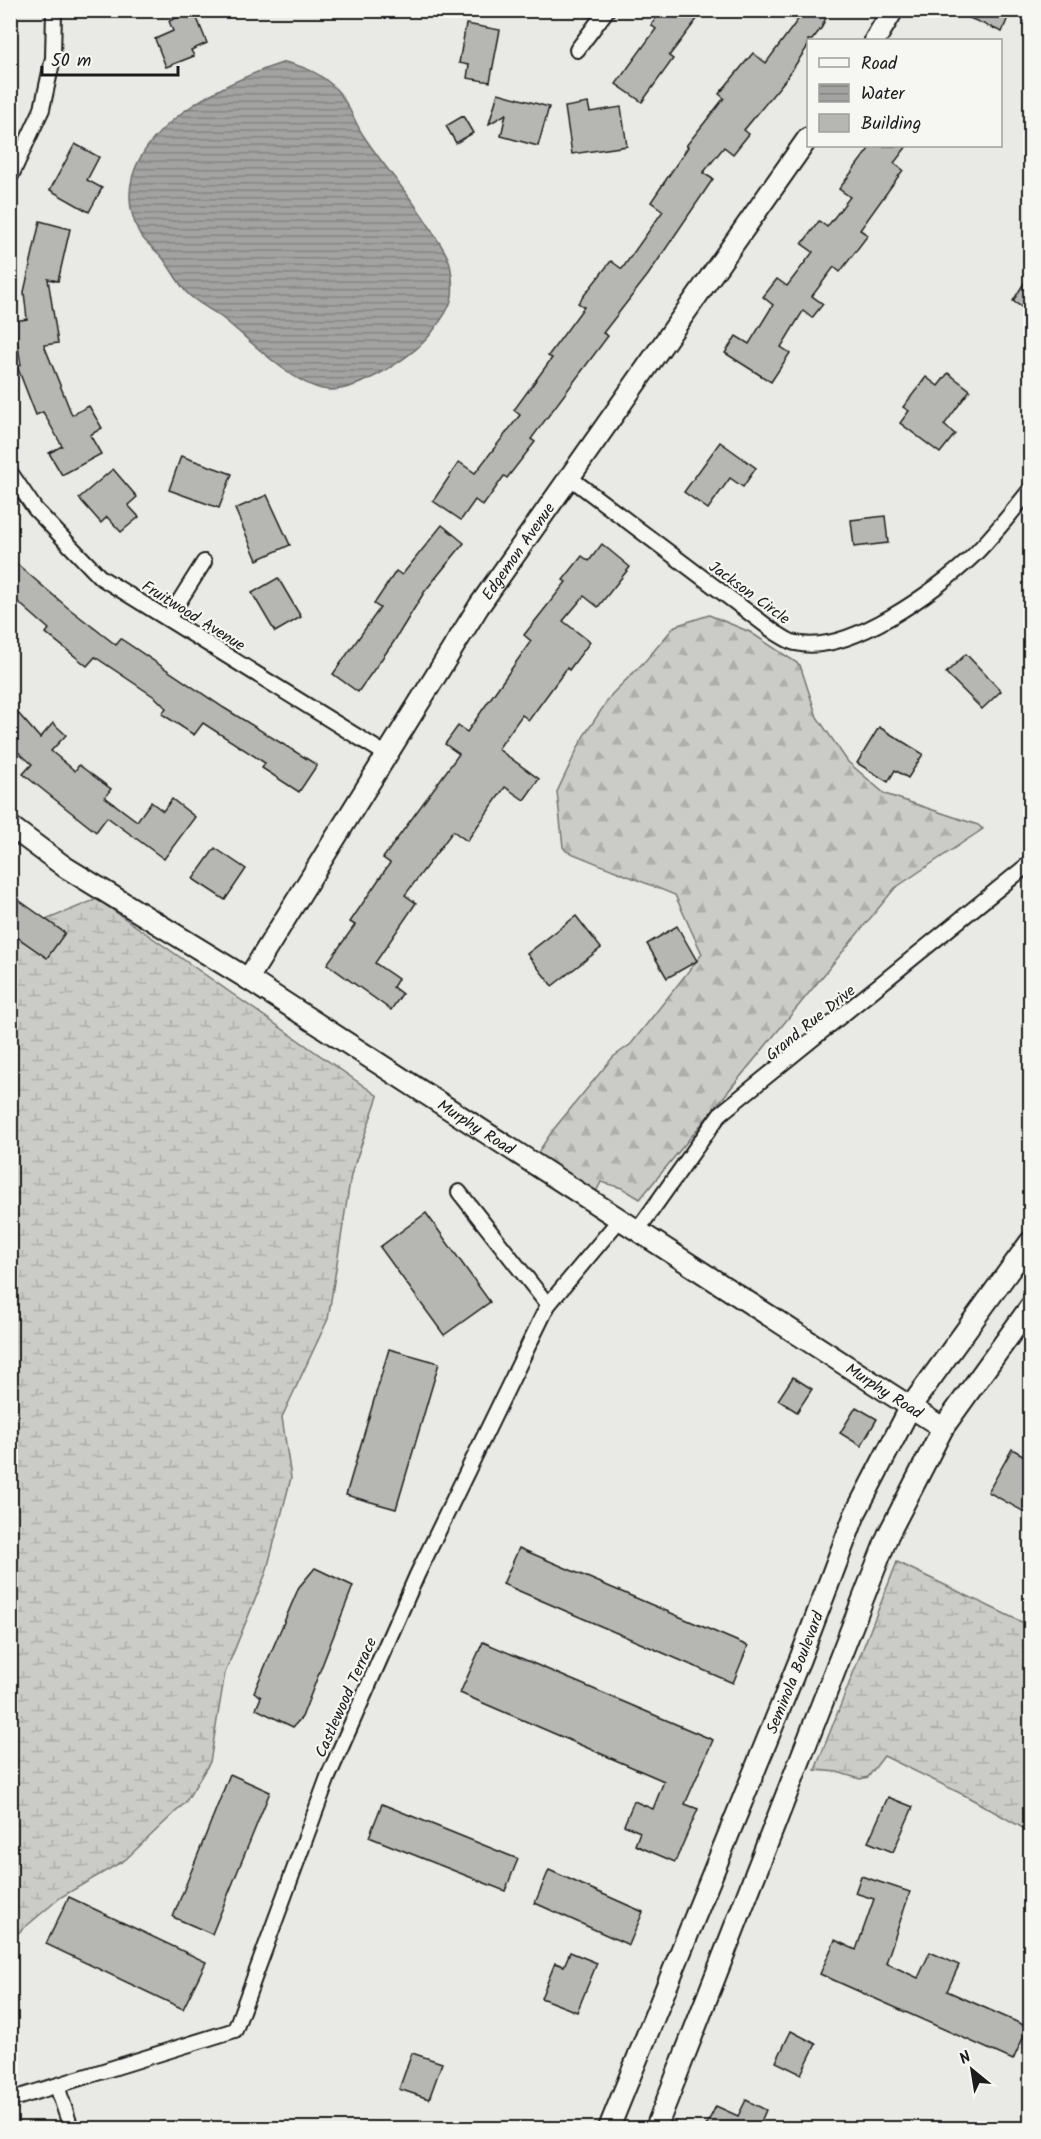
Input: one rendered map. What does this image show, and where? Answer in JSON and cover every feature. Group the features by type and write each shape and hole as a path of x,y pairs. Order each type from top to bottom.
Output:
{"street":[{"path":"10,178 42,110 53,58 54,10"},
{"path":"577,50 607,10"},
{"path":"876,39 893,10"},
{"name":"Edgemon Avenue","path":"248,979 479,606 807,139"},
{"name":"Fruitwood Avenue","path":"10,472 35,509 100,577 387,755"},
{"name":"Jackson Circle","path":"569,477 776,633 796,643 824,644 863,634 940,585 973,556 1030,490"},
{"path":"168,619 204,562"},
{"name":"Murphy Road","path":"10,826 66,867 248,979 943,1428"},
{"name":"Grand Rue Drive","path":"637,1231 720,1114 1030,863"},
{"path":"459,1192 548,1305 620,1219"},
{"name":"Seminola Boulevard","path":"609,2128 795,1670 855,1514 911,1406 1030,1242"},
{"name":"Castlewood Terrace","path":"10,2100 236,2031 328,1777 417,1575 548,1305"},
{"path":"656,2128 888,1535 943,1428 1030,1308"},
{"path":"57,2086 71,2128"}],"green space":[{"path":"709,615 750,632 800,665 817,717 848,762 885,794 978,825 983,829 895,888 640,1199 622,1188 601,1182 596,1192 537,1154 553,1130 613,1057 631,1044 702,954 675,895 566,851 563,847 557,792 583,737 612,694 646,660 675,626"},
{"path":"97,899 378,1096 351,1175 328,1319 282,1417 291,1478 266,1573 225,1673 210,1762 185,1803 125,1860 61,1897 11,1939 11,931 21,930"},
{"path":"897,1562 1030,1626 1030,1832 966,1796 884,1756 868,1777 860,1779 837,1772 815,1770"}],"water":[{"path":"285,62 319,75 340,94 363,135 426,221 450,264 453,293 449,307 433,331 414,350 387,370 343,388 330,390 317,388 289,373 221,317 190,296 161,256 138,231 130,199 135,170 150,144 172,121 199,101 229,85"}],"building":[{"path":"662,10 704,10 669,56 673,59 642,102 616,84 656,29 651,25"},
{"path":"805,10 829,10 822,27 813,39 807,39 807,48 786,79 744,130 749,134 733,154 724,147 703,173 713,179 648,275 603,333 608,336 531,439 535,442 507,478 504,476 483,506 475,500 461,520 433,501 459,462 475,473 520,415 514,410 552,358 548,356 584,307 578,303 611,261 622,269 663,211 651,202 688,147 686,146 724,98 719,94 753,53 766,63"},
{"path":"951,10 1011,10 1002,32"},
{"path":"194,11 207,43 191,50 194,56 166,67 155,39 173,31 169,21"},
{"path":"466,24 500,30 490,82 467,78 469,65 459,63"},
{"path":"498,93 549,107 538,146 501,136 506,114 489,124"},
{"path":"588,103 590,112 621,107 627,146 572,154 565,107"},
{"path":"463,116 473,133 456,143 446,126"},
{"path":"75,144 99,157 87,180 102,188 89,212 50,190"},
{"path":"870,147 906,147 894,163 903,170 860,230 868,235 840,272 834,267 812,296 823,304 812,318 803,311 781,347 790,353 771,382 725,353 736,336 749,344 773,305 763,297 777,279 787,286 813,252 802,244 819,221 827,227 850,197 839,189"},
{"path":"40,221 70,229 58,281 48,279 58,343 44,345 72,415 89,406 102,428 90,435 101,454 62,475 49,453 62,446 43,412 36,415 17,366 21,365 14,321 27,319 24,292"},
{"path":"1030,273 1030,313 1013,301"},
{"path":"948,373 970,390 944,425 955,434 940,453 900,423 909,411 903,407 926,377 938,386"},
{"path":"720,442 756,468 743,487 730,478 708,509 684,492"},
{"path":"181,456 232,474 219,508 169,490"},
{"path":"113,469 137,497 128,505 139,517 121,532 107,517 101,523 79,498"},
{"path":"267,495 290,545 257,560 235,509"},
{"path":"885,516 888,543 854,547 851,520"},
{"path":"442,525 464,543 425,591 393,643 358,692 333,674 380,608 374,604 396,571 402,575"},
{"path":"602,544 630,567 598,607 584,596 563,621 590,642 569,670 567,668 529,720 522,715 498,749 539,779 524,800 505,787 467,841 453,831 405,895 416,903 375,963 398,979 393,987 402,994 391,1010 327,964 355,925 350,922 390,863 383,858 459,754 445,744 458,726 467,732 531,641 524,635 566,582 563,580 582,556 589,561"},
{"path":"10,558 116,645 121,639 224,708 317,765 299,792 262,768 265,763 203,723 194,735 162,714 166,708 156,698 95,657 87,666 46,633 49,629 10,595"},
{"path":"278,578 301,617 275,632 252,593"},
{"path":"966,654 1001,691 982,709 946,673"},
{"path":"10,704 40,738 53,723 66,735 51,751 75,771 79,765 111,789 105,797 137,821 151,802 163,811 172,799 195,817 164,859 107,817 96,832 23,774 32,764 10,745"},
{"path":"879,727 923,754 908,778 895,770 888,782 857,763"},
{"path":"215,848 246,869 225,900 193,879"},
{"path":"10,894 65,933 47,958 10,932"},
{"path":"576,916 601,948 552,986 527,954"},
{"path":"677,926 697,961 667,978 647,944"},
{"path":"426,1213 490,1302 444,1335 380,1247"},
{"path":"389,1349 439,1363 396,1509 346,1495"},
{"path":"793,1377 812,1389 797,1412 778,1400"},
{"path":"856,1407 877,1419 861,1446 840,1433"},
{"path":"1012,1449 1030,1459 1030,1515 988,1492"},
{"path":"519,1548 748,1646 733,1683 503,1584"},
{"path":"315,1568 353,1586 302,1717 293,1727 256,1709 261,1697 254,1692 299,1587"},
{"path":"483,1642 713,1740 685,1804 698,1809 675,1862 635,1845 640,1832 624,1825 634,1801 653,1809 664,1781 460,1693"},
{"path":"230,1774 270,1792 212,1934 173,1917"},
{"path":"888,1797 913,1807 893,1852 868,1842"},
{"path":"382,1804 518,1859 505,1891 369,1837"},
{"path":"549,1870 643,1912 629,1945 535,1903"},
{"path":"861,1876 910,1892 886,1963 918,1978 930,1952 959,1965 947,1991 1028,2027 1013,2060 820,1974 835,1940 856,1950 874,1899 855,1893"},
{"path":"69,1897 206,1962 183,2009 46,1944"},
{"path":"570,1952 597,1963 577,2012 541,1998 555,1963 564,1966"},
{"path":"791,2031 816,2044 801,2074 776,2062"},
{"path":"412,2053 442,2063 429,2099 399,2089"},
{"path":"746,2100 766,2110 759,2126 764,2128 705,2128 716,2106 738,2116"}]}
